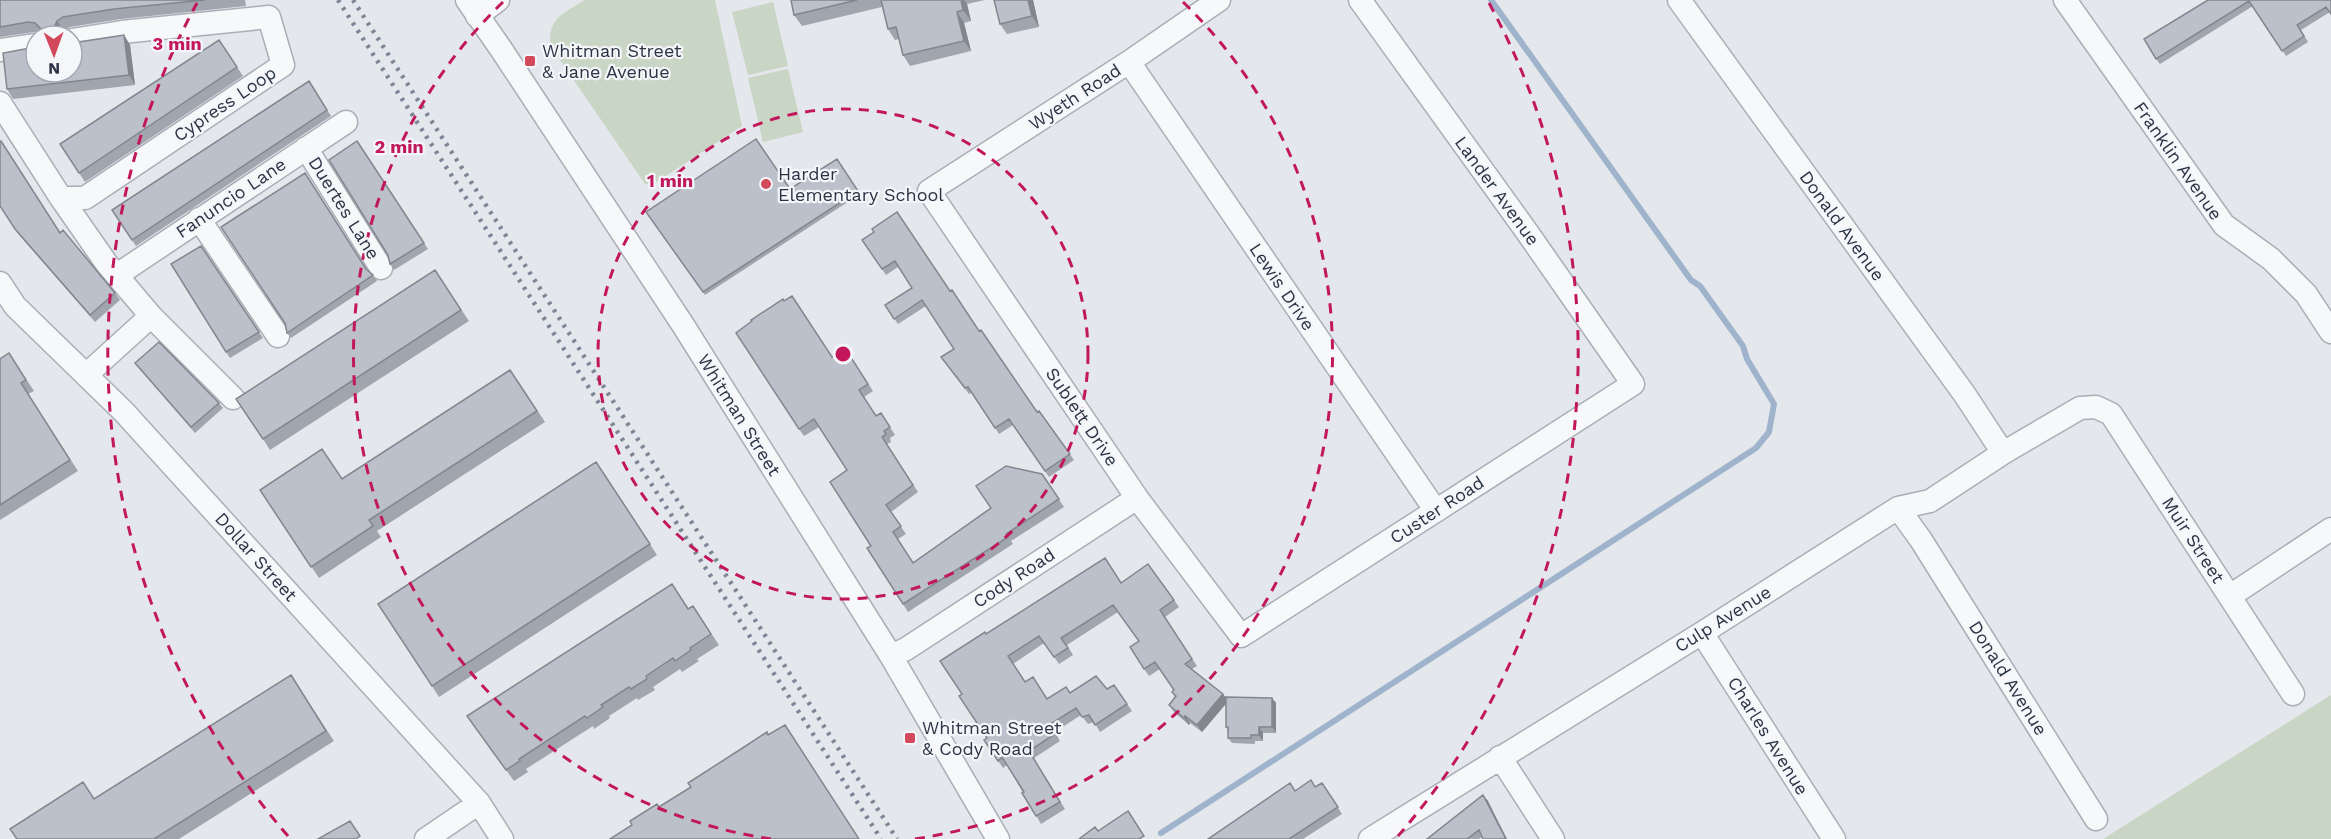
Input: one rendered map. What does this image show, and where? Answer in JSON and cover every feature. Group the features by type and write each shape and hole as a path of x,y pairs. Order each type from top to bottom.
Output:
{"street":[{"path":"472,8 498,0"},
{"name":"Wyeth Road","path":"929,191 1129,62 1219,0"},
{"name":"Lander Avenue","path":"1360,0 1633,384"},
{"name":"Donald Avenue","path":"1679,0 1965,395 2003,453"},
{"name":"Franklin Avenue","path":"2065,0 2224,225 2278,266 2306,294 2331,332"},
{"name":"Whitman Street","path":"472,8 683,325 891,656 998,839"},
{"name":"Cypress Loop","path":"61,198 85,198 283,65 269,17 84,37"},
{"path":"0,50 24,47"},
{"name":"Lewis Drive","path":"1129,62 1436,511"},
{"path":"0,103 6,127 117,275 151,315 233,398"},
{"name":"Fanuncio Lane","path":"117,275 346,122"},
{"name":"Duertes Lane","path":"306,148 381,268"},
{"name":"Sublett Drive","path":"929,191 1137,498 1241,636"},
{"path":"199,219 278,336"},
{"name":"Dollar Street","path":"0,283 15,306 124,412 479,803 502,839"},
{"path":"86,375 151,315"},
{"name":"Custer Road","path":"1241,636 1633,384"},
{"name":"Muir Street","path":"2080,408 2096,407 2111,414 2293,694"},
{"name":"Culp Avenue","path":"1370,839 1702,633 1898,508 1930,501 2003,453 2080,408"},
{"name":"Cody Road","path":"891,656 906,649 1137,498"},
{"name":"Donald Avenue","path":"1898,508 1921,540 2096,819"},
{"path":"2230,596 2331,529"},
{"name":"Charles Avenue","path":"1702,633 1834,839"},
{"path":"1500,757 1552,839"},
{"path":"426,839 479,803"}],"green space":[{"path":"585,0 715,0 742,126 652,185 645,184 551,47 550,37 554,23 564,13"},
{"path":"773,2 788,66 748,75 732,12"},
{"path":"788,69 803,132 763,142 748,78"},
{"path":"2331,695 2331,839 2103,839"}],"building":[{"path":"0,0 205,0 114,9 63,17 56,24 28,22 0,27"},
{"path":"791,0 857,0 794,15"},
{"path":"881,0 961,0 963,10 957,12 964,41 903,55 896,27 888,29"},
{"path":"994,0 1028,0 1032,16 1000,24"},
{"path":"2208,0 2331,0 2331,14 2326,7 2297,25 2304,36 2282,51 2249,1 2156,59 2144,39"},
{"path":"124,35 129,75 84,80 84,41"},
{"path":"219,40 237,67 79,173 60,144"},
{"path":"24,49 24,84 51,84 7,89 3,53"},
{"path":"309,81 327,110 132,240 112,210"},
{"path":"756,139 790,189 837,159 858,191 703,292 646,212"},
{"path":"1,141 60,233 63,230 115,293 90,315 15,229 0,206"},
{"path":"357,141 424,243 390,264 388,255 329,160"},
{"path":"305,173 366,269 373,275 287,333 285,323 221,227"},
{"path":"897,212 950,291 952,290 1037,412 1039,411 1070,454 1045,471 1009,419 995,428 968,387 965,388 941,357 954,349 922,300 894,319 885,305 912,288 895,261 882,269 862,240 874,232 872,229"},
{"path":"201,246 259,332 226,352 171,264"},
{"path":"435,270 461,310 263,439 236,399"},
{"path":"792,296 832,357 845,348 868,384 859,390 876,416 881,413 890,427 884,431 886,434 882,437 913,485 886,505 901,526 893,532 913,563 991,508 976,486 1006,466 1042,474 1059,499 1006,534 1008,537 903,604 867,548 871,546 830,482 847,470 814,419 799,429 736,333 751,320 783,299 784,301"},
{"path":"159,342 219,403 191,427 135,363"},
{"path":"9,353 26,380 21,383 70,460 0,505 0,359"},
{"path":"510,370 537,411 369,520 373,526 311,567 260,490 322,449 342,479"},
{"path":"596,462 650,544 432,686 378,604"},
{"path":"1105,558 1121,583 1148,564 1174,600 1160,610 1192,659 1185,664 1223,694 1197,725 1185,716 1184,718 1169,705 1176,696 1155,662 1144,669 1130,647 1139,641 1113,605 1061,638 1068,648 1054,657 1039,636 1008,656 1025,682 1033,677 1047,699 1066,687 1070,693 1096,676 1107,689 1114,685 1127,704 1095,725 1089,715 1082,717 1076,708 1049,725 1055,734 1029,751 1060,802 1036,816 1002,757 998,761 984,740 987,738 959,696 962,694 940,661"},
{"path":"672,584 688,609 693,606 711,634 675,661 673,658 646,676 647,679 631,689 629,687 601,705 603,707 587,718 585,716 506,770 467,716"},
{"path":"291,675 326,731 154,839 17,839 10,829 83,782 94,799"},
{"path":"1226,697 1272,698 1272,727 1259,727 1259,735 1251,735 1251,738 1228,738"},
{"path":"785,725 859,839 610,839 632,825 630,821 657,804 659,807 691,787 688,783 767,732 768,735"},
{"path":"1311,780 1315,787 1322,783 1338,807 1289,839 1208,839 1290,783 1295,791"},
{"path":"1483,795 1506,839 1483,839 1479,830 1467,839 1427,839"},
{"path":"1128,811 1144,836 1139,839 1079,839 1095,827 1098,831"},
{"path":"350,821 360,836 356,839 318,839"}],"waterway":[{"path":"1161,833 1756,448 1769,432 1774,404 1747,359 1743,346 1700,286 1691,280 1491,0"}],"railway":[{"path":"338,0 881,839"},
{"path":"353,0 897,839"}],"place":[{"name":"Whitman Street & Jane Avenue","path":"530,61"},
{"name":"Harder Elementary School","path":"766,184"},
{"name":"Whitman Street & Cody Road","path":"910,738"}]}
